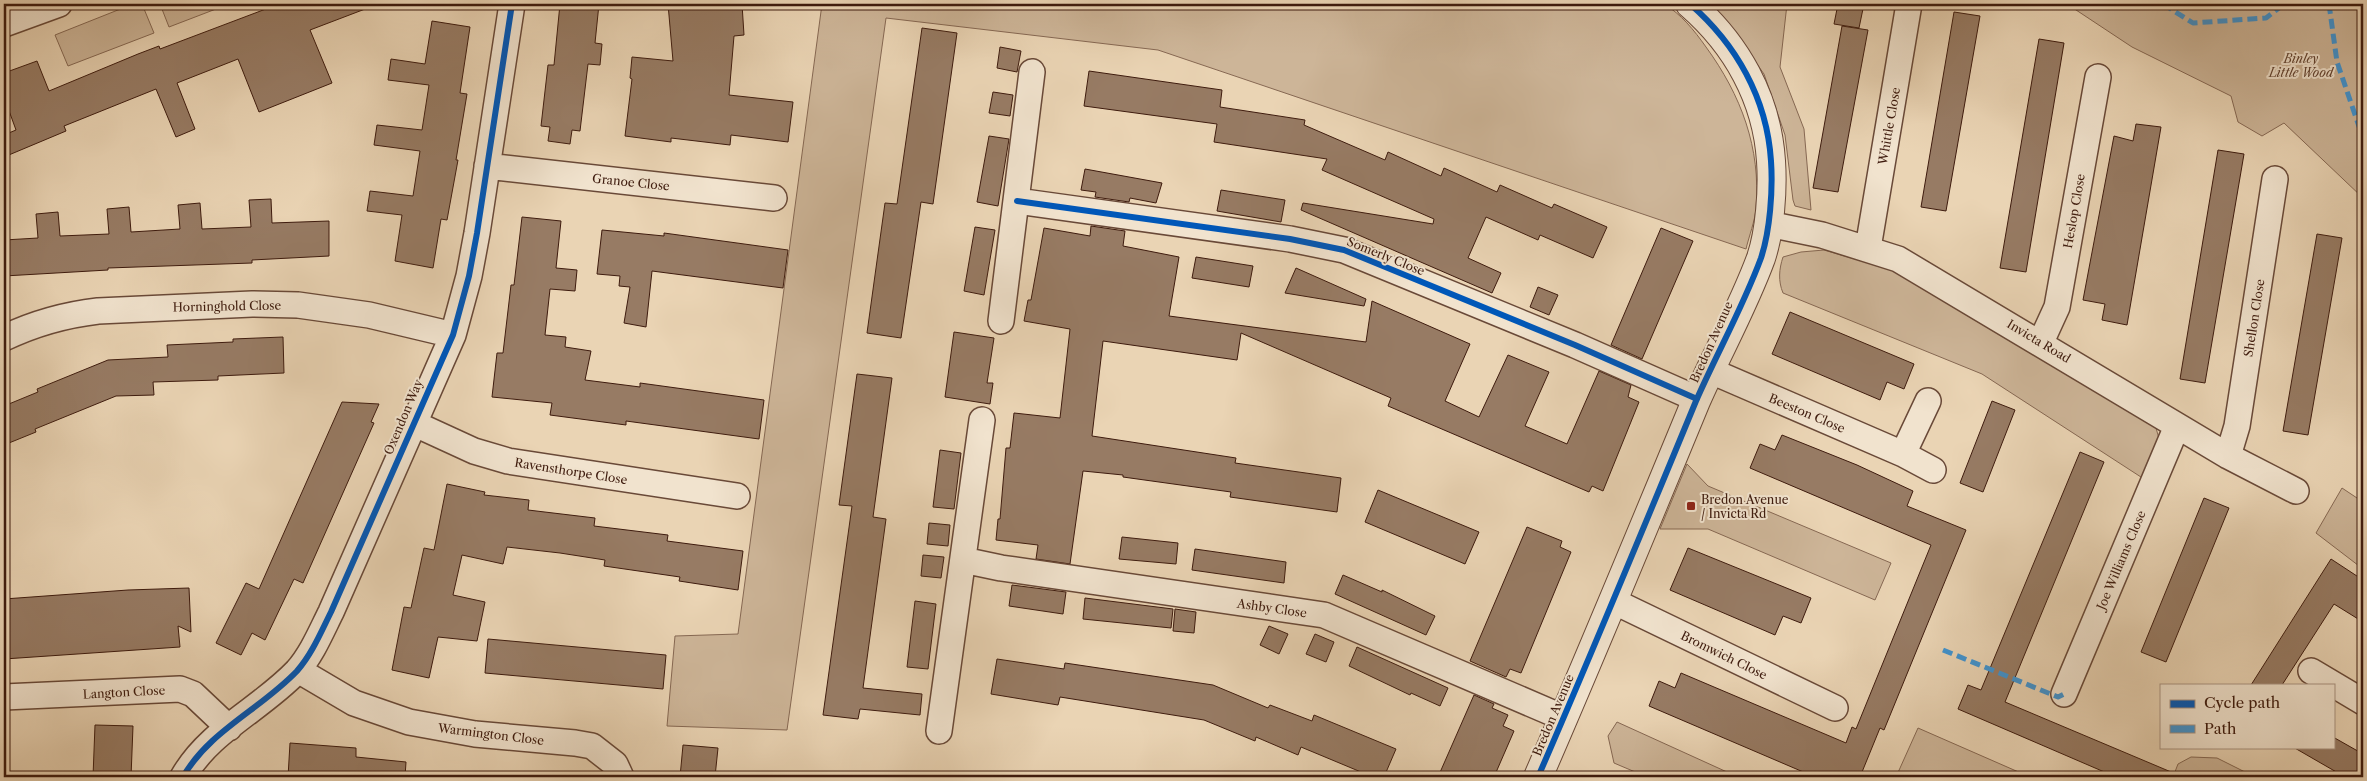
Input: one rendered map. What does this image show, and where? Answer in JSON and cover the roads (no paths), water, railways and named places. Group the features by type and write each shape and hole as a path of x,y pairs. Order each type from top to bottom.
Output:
{"street":[{"path":"4,24 59,4"},
{"name":"Oxendon Way","path":"183,777 196,755 298,670 311,652 331,612 453,335 470,268 512,4"},
{"name":"Bredon Avenue","path":"1538,777 1698,399 1761,256 1768,224 1771,162 1766,126 1756,92 1736,55 1708,20 1690,4"},
{"name":"Whittle Close","path":"1868,248 1909,4"},
{"path":"1001,321 1032,72"},
{"name":"Heslop Close","path":"2041,342 2057,307 2098,78"},
{"name":"Granoe Close","path":"487,166 774,198"},
{"name":"Shellon Close","path":"2228,456 2237,426 2275,180"},
{"name":"Somerly Close","path":"1017,201 1290,239 1344,250 1575,345 1698,399"},
{"name":"Invicta Road","path":"1768,224 1868,248 1898,259 2041,342 2228,456 2296,490"},
{"name":"Horninghold Close","path":"4,338 34,324 73,314 98,311 275,304 345,311 453,335"},
{"name":"Beeston Close","path":"1711,371 1903,454 1933,470"},
{"path":"1903,454 1928,401"},
{"path":"939,731 982,420"},
{"name":"Ravensthorpe Close","path":"413,423 474,451 508,462 737,496"},
{"name":"Joe Williams Close","path":"2064,694 2177,426"},
{"name":"Ashby Close","path":"963,560 1001,568 1324,615 1564,718"},
{"name":"Bromwich Close","path":"1613,601 1835,708"},
{"name":"Warmington Close","path":"298,670 354,703 408,722 475,734 592,746 605,754 615,764 621,777"},
{"path":"2311,671 2333,684"},
{"path":"2334,685 2363,702"},
{"name":"Langton Close","path":"4,697 180,689 193,694 229,728"}],"place":[{"name":"Bredon Avenue / Invicta Rd","path":"1691,506"}],"park label":[{"name":"Binley Little Wood","path":"2301,65"}]}
